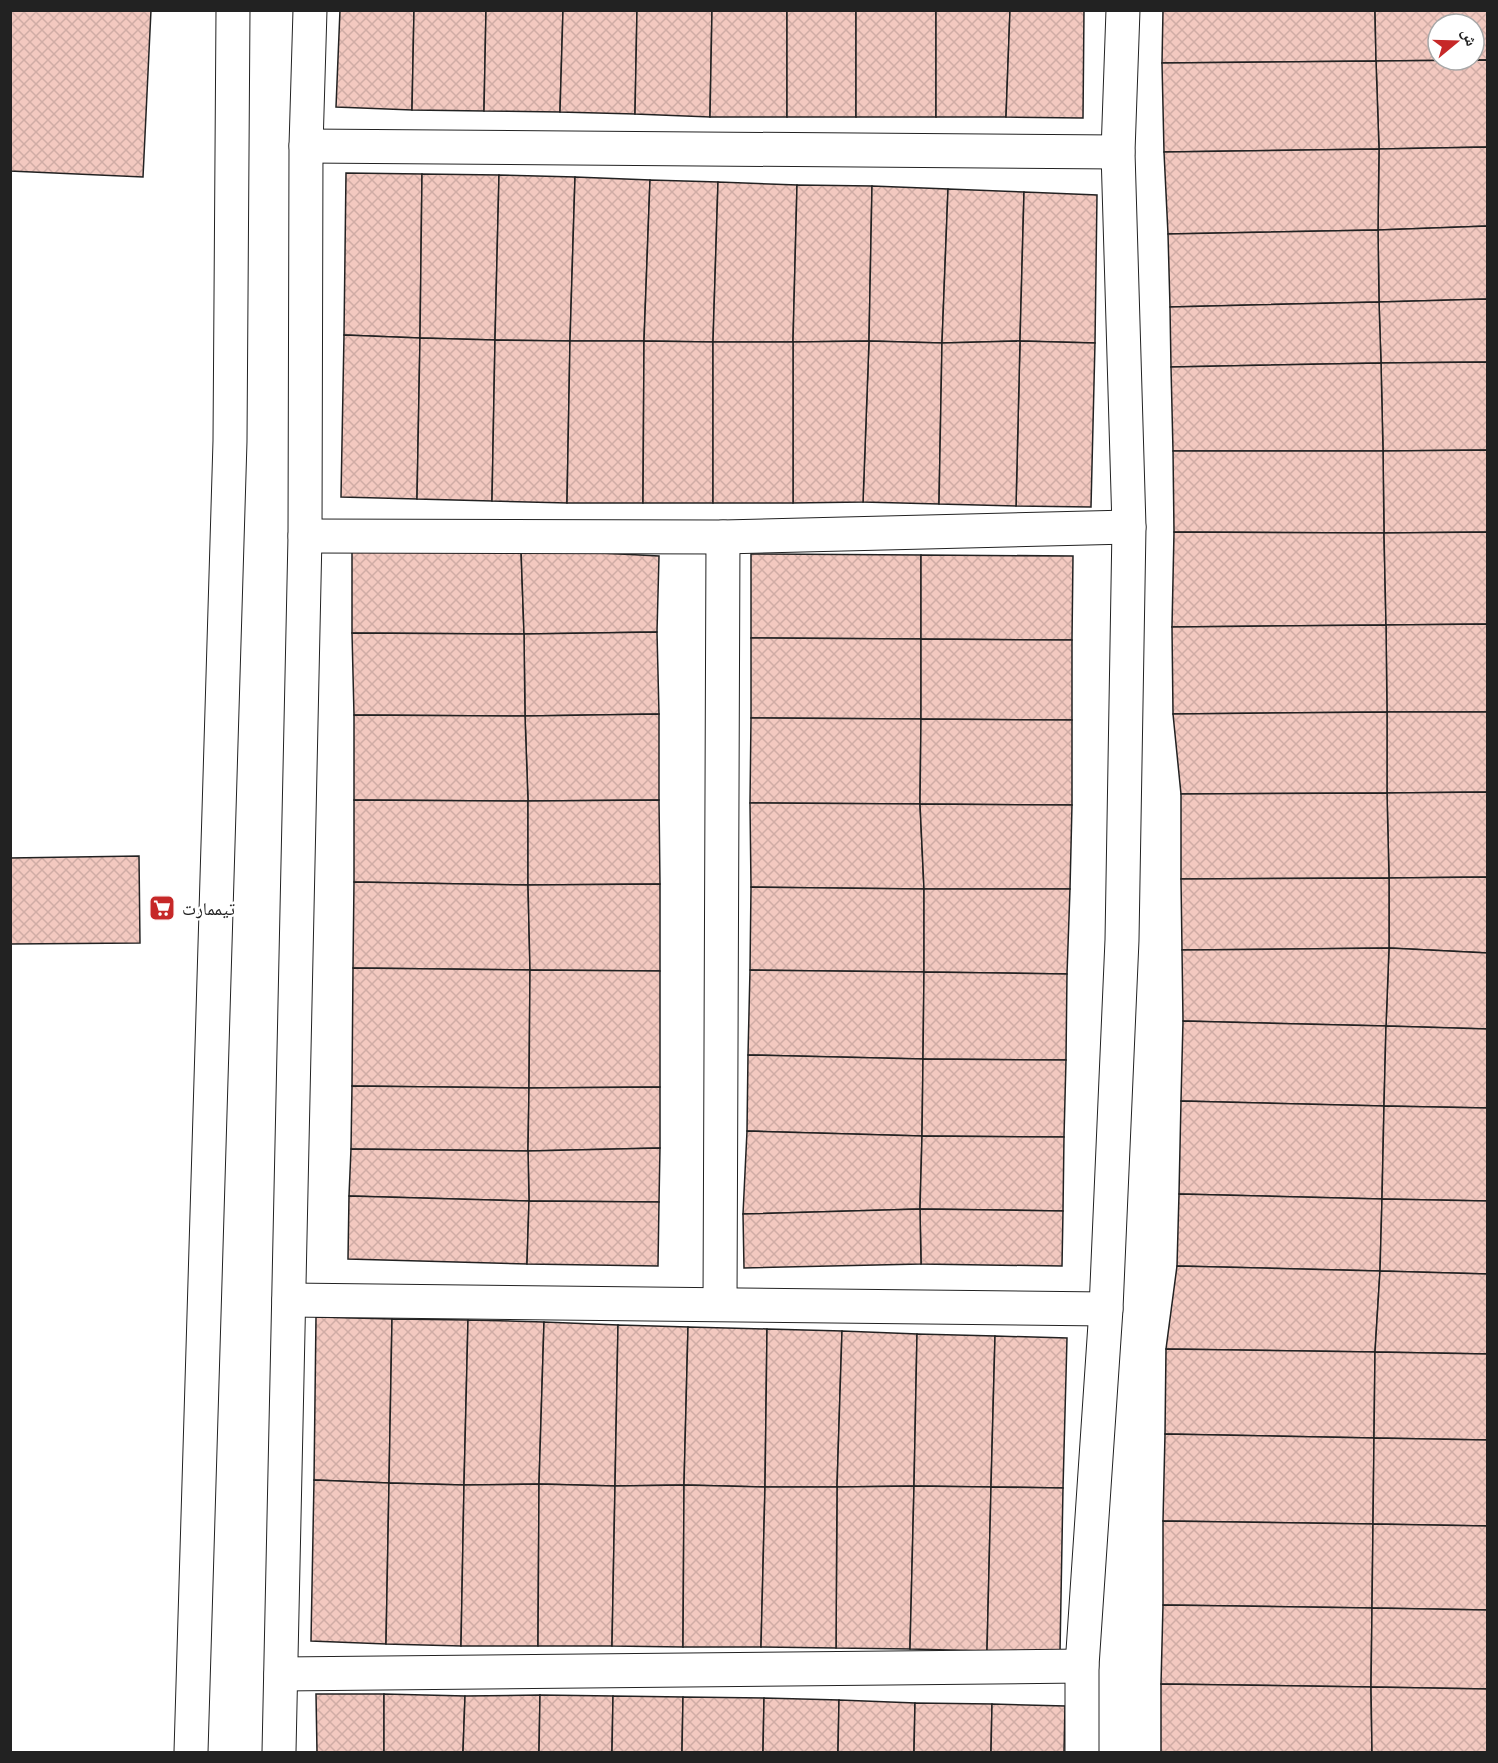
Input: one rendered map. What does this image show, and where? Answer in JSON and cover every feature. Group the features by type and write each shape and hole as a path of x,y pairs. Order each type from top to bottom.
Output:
{"street":[{"path":"191,1752 230,441 233,10"},
{"path":"279,1752 305,536 306,147 310,10"},
{"path":"1082,1752 1082,1666 1106,1309 1122,940 1129,527 1118,152 1123,10"},
{"path":"306,147 1118,152"},
{"path":"305,536 723,537 1129,527"},
{"path":"720,1303 723,537"},
{"path":"290,1300 1106,1309"},
{"path":"281,1674 1082,1666"}],"building":[{"path":"10,10 151,10 143,177 10,171"},
{"path":"340,10 414,10 412,110 336,107"},
{"path":"414,10 486,10 484,111 412,110"},
{"path":"486,10 563,10 560,112 484,111"},
{"path":"563,10 637,10 635,114 560,112"},
{"path":"637,10 712,10 710,117 635,114"},
{"path":"712,10 787,10 787,117 710,117"},
{"path":"787,10 856,10 856,117 787,117"},
{"path":"856,10 936,10 936,117 856,117"},
{"path":"936,10 1010,10 1006,117 936,117"},
{"path":"1010,10 1084,10 1083,118 1006,117"},
{"path":"1163,10 1375,10 1376,61 1162,63"},
{"path":"1375,10 1488,10 1488,60 1486,60 1486,12 1426,12 1426,60 1376,61"},
{"path":"1486,60 1488,60 1488,147 1379,149 1376,61 1426,61 1426,72 1486,72"},
{"path":"1376,61 1379,149 1164,152 1162,63"},
{"path":"1488,147 1488,226 1378,230 1379,149"},
{"path":"1379,149 1378,230 1168,234 1164,152"},
{"path":"346,173 422,174 420,338 344,335"},
{"path":"422,174 499,175 495,340 420,338"},
{"path":"499,175 575,177 570,341 495,340"},
{"path":"575,177 650,180 644,341 570,341"},
{"path":"650,180 718,182 713,342 644,341"},
{"path":"718,182 797,185 793,342 713,342"},
{"path":"797,185 872,186 869,341 793,342"},
{"path":"872,186 948,189 942,343 869,341"},
{"path":"948,189 1024,192 1020,341 942,343"},
{"path":"1024,192 1097,195 1095,343 1020,341"},
{"path":"1488,226 1488,299 1379,302 1378,230"},
{"path":"1378,230 1379,302 1170,307 1168,234"},
{"path":"1488,299 1488,362 1381,363 1379,302"},
{"path":"1379,302 1381,363 1171,367 1170,307"},
{"path":"344,335 420,338 417,499 341,497"},
{"path":"420,338 495,340 492,501 417,499"},
{"path":"495,340 570,341 567,503 492,501"},
{"path":"570,341 644,341 643,503 567,503"},
{"path":"644,341 713,342 713,503 643,503"},
{"path":"869,341 942,343 939,504 863,502"},
{"path":"869,341 863,502 793,503 793,342"},
{"path":"1020,341 1095,343 1091,507 1016,506"},
{"path":"1020,341 1016,506 939,504 942,343"},
{"path":"713,342 793,342 793,503 713,503"},
{"path":"1488,362 1488,450 1383,451 1381,363"},
{"path":"1381,363 1383,451 1173,451 1171,367"},
{"path":"1488,450 1488,532 1384,533 1383,451"},
{"path":"1173,451 1383,451 1384,533 1174,532"},
{"path":"1174,532 1384,533 1386,625 1172,627"},
{"path":"1488,532 1488,624 1386,625 1384,533"},
{"path":"352,549 521,549 524,634 352,633"},
{"path":"521,549 659,556 657,632 524,634"},
{"path":"751,554 921,555 921,639 751,638"},
{"path":"921,555 1073,556 1072,640 921,639"},
{"path":"1488,624 1488,712 1387,712 1386,625"},
{"path":"1386,625 1387,712 1173,714 1172,627"},
{"path":"657,632 659,714 525,716 524,634"},
{"path":"352,633 524,634 525,716 354,715"},
{"path":"751,638 921,639 921,719 751,718"},
{"path":"921,639 1072,640 1072,720 921,719"},
{"path":"1387,712 1488,712 1488,792 1387,793"},
{"path":"1387,712 1387,793 1181,794 1173,714"},
{"path":"659,714 659,800 528,801 525,716"},
{"path":"354,715 525,716 528,801 354,800"},
{"path":"751,718 921,719 920,804 750,803"},
{"path":"921,719 1072,720 1072,805 920,804"},
{"path":"1488,792 1488,877 1389,878 1387,793"},
{"path":"1387,793 1389,878 1181,879 1181,794"},
{"path":"354,800 528,801 528,885 354,882"},
{"path":"659,800 660,884 528,885 528,801"},
{"path":"750,803 920,804 924,889 751,887"},
{"path":"920,804 1072,805 1070,889 924,889"},
{"path":"139,856 140,943 10,944 10,858"},
{"path":"1488,877 1488,953 1389,948 1389,878"},
{"path":"1389,878 1389,948 1182,950 1181,879"},
{"path":"354,882 528,885 530,970 353,968"},
{"path":"660,884 660,971 530,970 528,885"},
{"path":"751,887 924,889 924,972 750,970"},
{"path":"924,889 1070,889 1067,974 924,972"},
{"path":"1389,948 1488,953 1488,1029 1386,1026"},
{"path":"1389,948 1386,1026 1183,1021 1182,950"},
{"path":"353,968 530,970 529,1088 352,1086"},
{"path":"530,970 660,971 660,1087 529,1088"},
{"path":"750,970 924,972 923,1059 748,1055"},
{"path":"924,972 1067,974 1066,1060 923,1059"},
{"path":"1183,1021 1386,1026 1384,1106 1181,1101"},
{"path":"1386,1026 1488,1029 1488,1108 1384,1106"},
{"path":"748,1055 923,1059 922,1136 747,1131"},
{"path":"923,1059 1066,1060 1064,1137 922,1136"},
{"path":"352,1086 529,1088 528,1151 351,1149"},
{"path":"660,1087 660,1148 528,1151 529,1088"},
{"path":"1181,1101 1384,1106 1382,1199 1179,1194"},
{"path":"1384,1106 1488,1108 1488,1201 1382,1199"},
{"path":"747,1131 922,1136 920,1209 743,1214"},
{"path":"922,1136 1064,1137 1063,1211 920,1209"},
{"path":"660,1148 659,1202 529,1201 528,1151"},
{"path":"351,1149 528,1151 529,1201 349,1196"},
{"path":"1179,1194 1382,1199 1380,1271 1177,1266"},
{"path":"349,1196 529,1201 527,1264 348,1259"},
{"path":"1382,1199 1488,1201 1488,1274 1380,1271"},
{"path":"529,1201 659,1202 658,1266 527,1264"},
{"path":"920,1209 1063,1211 1062,1266 921,1264"},
{"path":"920,1209 921,1264 744,1268 743,1214"},
{"path":"1177,1266 1380,1271 1375,1352 1166,1349"},
{"path":"1380,1271 1488,1274 1488,1354 1375,1352"},
{"path":"316,1317 392,1319 389,1483 314,1480"},
{"path":"392,1319 468,1320 464,1485 389,1483"},
{"path":"468,1320 544,1322 539,1484 464,1485"},
{"path":"544,1322 618,1325 615,1486 539,1484"},
{"path":"618,1325 688,1327 684,1485 615,1486"},
{"path":"688,1327 767,1329 765,1487 684,1485"},
{"path":"767,1329 842,1331 837,1487 765,1487"},
{"path":"842,1331 917,1334 914,1486 837,1487"},
{"path":"917,1334 995,1336 991,1487 914,1486"},
{"path":"995,1336 1067,1338 1063,1488 991,1487"},
{"path":"1166,1349 1375,1352 1374,1438 1165,1434"},
{"path":"1375,1352 1488,1354 1488,1440 1374,1438"},
{"path":"1165,1434 1374,1438 1373,1524 1163,1521"},
{"path":"1374,1438 1488,1440 1488,1526 1373,1524"},
{"path":"314,1480 389,1483 386,1644 311,1641"},
{"path":"389,1483 464,1485 461,1646 386,1644"},
{"path":"539,1484 538,1646 461,1646 464,1485"},
{"path":"539,1484 615,1486 612,1646 538,1646"},
{"path":"684,1485 683,1647 612,1646 615,1486"},
{"path":"684,1485 765,1487 761,1647 683,1647"},
{"path":"914,1486 910,1649 836,1648 837,1487"},
{"path":"914,1486 991,1487 987,1651 910,1649"},
{"path":"765,1487 837,1487 836,1648 761,1647"},
{"path":"991,1487 1063,1488 1060,1652 987,1651"},
{"path":"1163,1521 1373,1524 1372,1608 1163,1605"},
{"path":"1373,1524 1488,1526 1488,1610 1372,1608"},
{"path":"1163,1605 1372,1608 1371,1687 1161,1684"},
{"path":"1372,1608 1488,1610 1488,1689 1371,1687"},
{"path":"1161,1684 1371,1687 1372,1752 1161,1752"},
{"path":"1371,1687 1488,1689 1488,1752 1372,1752"},
{"path":"316,1694 384,1694 384,1752 317,1752"},
{"path":"384,1694 465,1696 463,1752 384,1752"},
{"path":"540,1695 539,1752 463,1752 465,1696"},
{"path":"540,1695 613,1696 612,1752 539,1752"},
{"path":"613,1696 683,1697 682,1752 612,1752"},
{"path":"683,1697 764,1698 763,1752 682,1752"},
{"path":"764,1698 839,1700 838,1752 763,1752"},
{"path":"839,1700 915,1703 914,1752 838,1752"},
{"path":"915,1703 992,1704 991,1752 914,1752"},
{"path":"992,1704 1065,1706 1064,1752 991,1752"}],"place":[{"name":"تیممارت","path":"162,908"}]}
